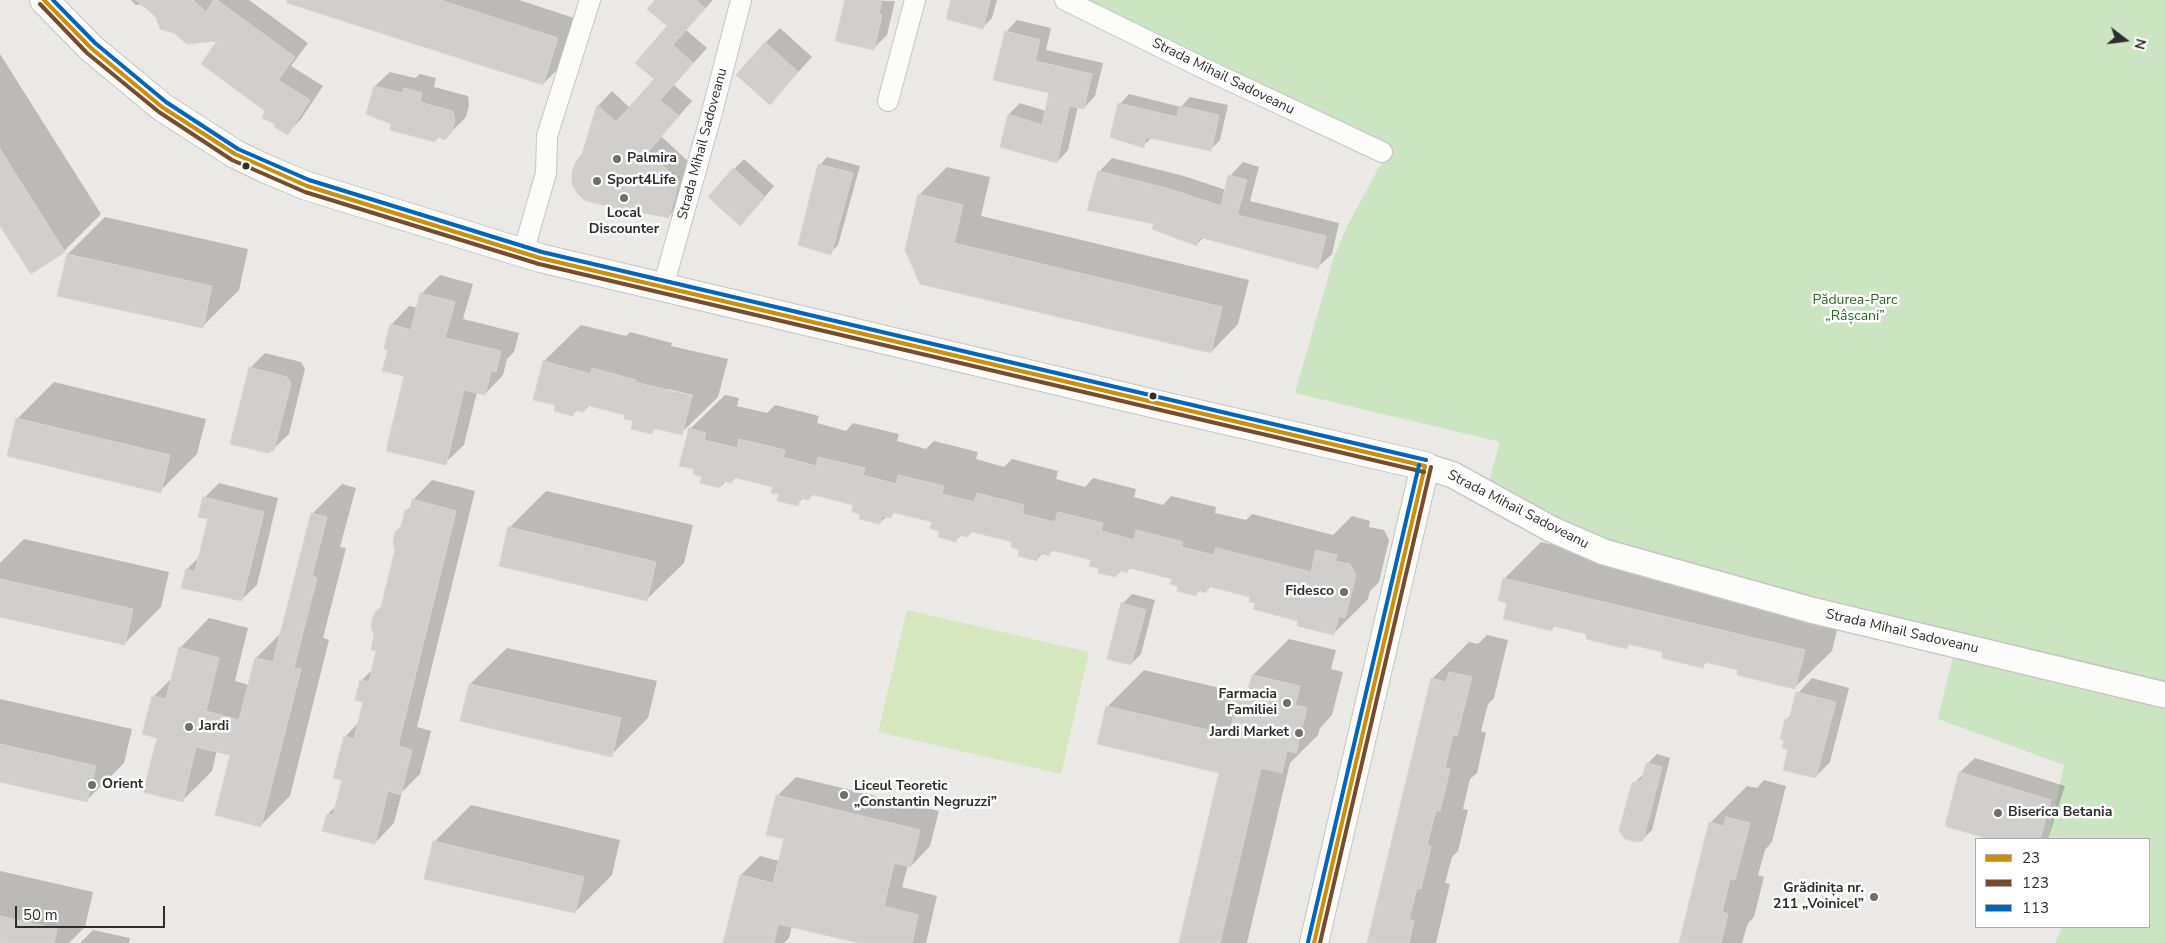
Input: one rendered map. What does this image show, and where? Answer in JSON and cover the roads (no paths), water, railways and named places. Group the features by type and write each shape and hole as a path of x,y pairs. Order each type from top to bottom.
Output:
{"main road":[{"name":"Strada Mihail Sadoveanu","path":"44,0 90,48 162,107 235,154 307,186 523,253 1425,466"},
{"path":"1314,943 1425,466"}],"street":[{"path":"523,253 546,173 547,136 590,0"},
{"name":"Strada Mihail Sadoveanu","path":"663,287 712,116 741,0"},
{"path":"888,101 915,0"},
{"name":"Strada Mihail Sadoveanu","path":"1065,0 1203,68 1382,152"},
{"name":"Strada Mihail Sadoveanu","path":"1425,466 1453,475 1551,530 1604,552 1811,610 2165,694"}],"place":[{"name":"Palmira","path":"617,159"},
{"name":"Sport4Life","path":"597,181"},
{"name":"Local Discounter","path":"624,198"},
{"name":"Fidesco","path":"1344,592"},
{"name":"Farmacia Familiei","path":"1287,703"},
{"name":"Jardi","path":"189,727"},
{"name":"Jardi Market","path":"1299,733"},
{"name":"Orient","path":"92,785"},
{"name":"Liceul Teoretic „Constantin Negruzzi”","path":"844,795"},
{"name":"Biserica Betania","path":"1998,813"},
{"name":"Grădinița nr. 211 „Voinicel”","path":"1874,897"}],"park label":[{"name":"Pădurea-Parc „Râșcani”","path":"1855,310"}]}
